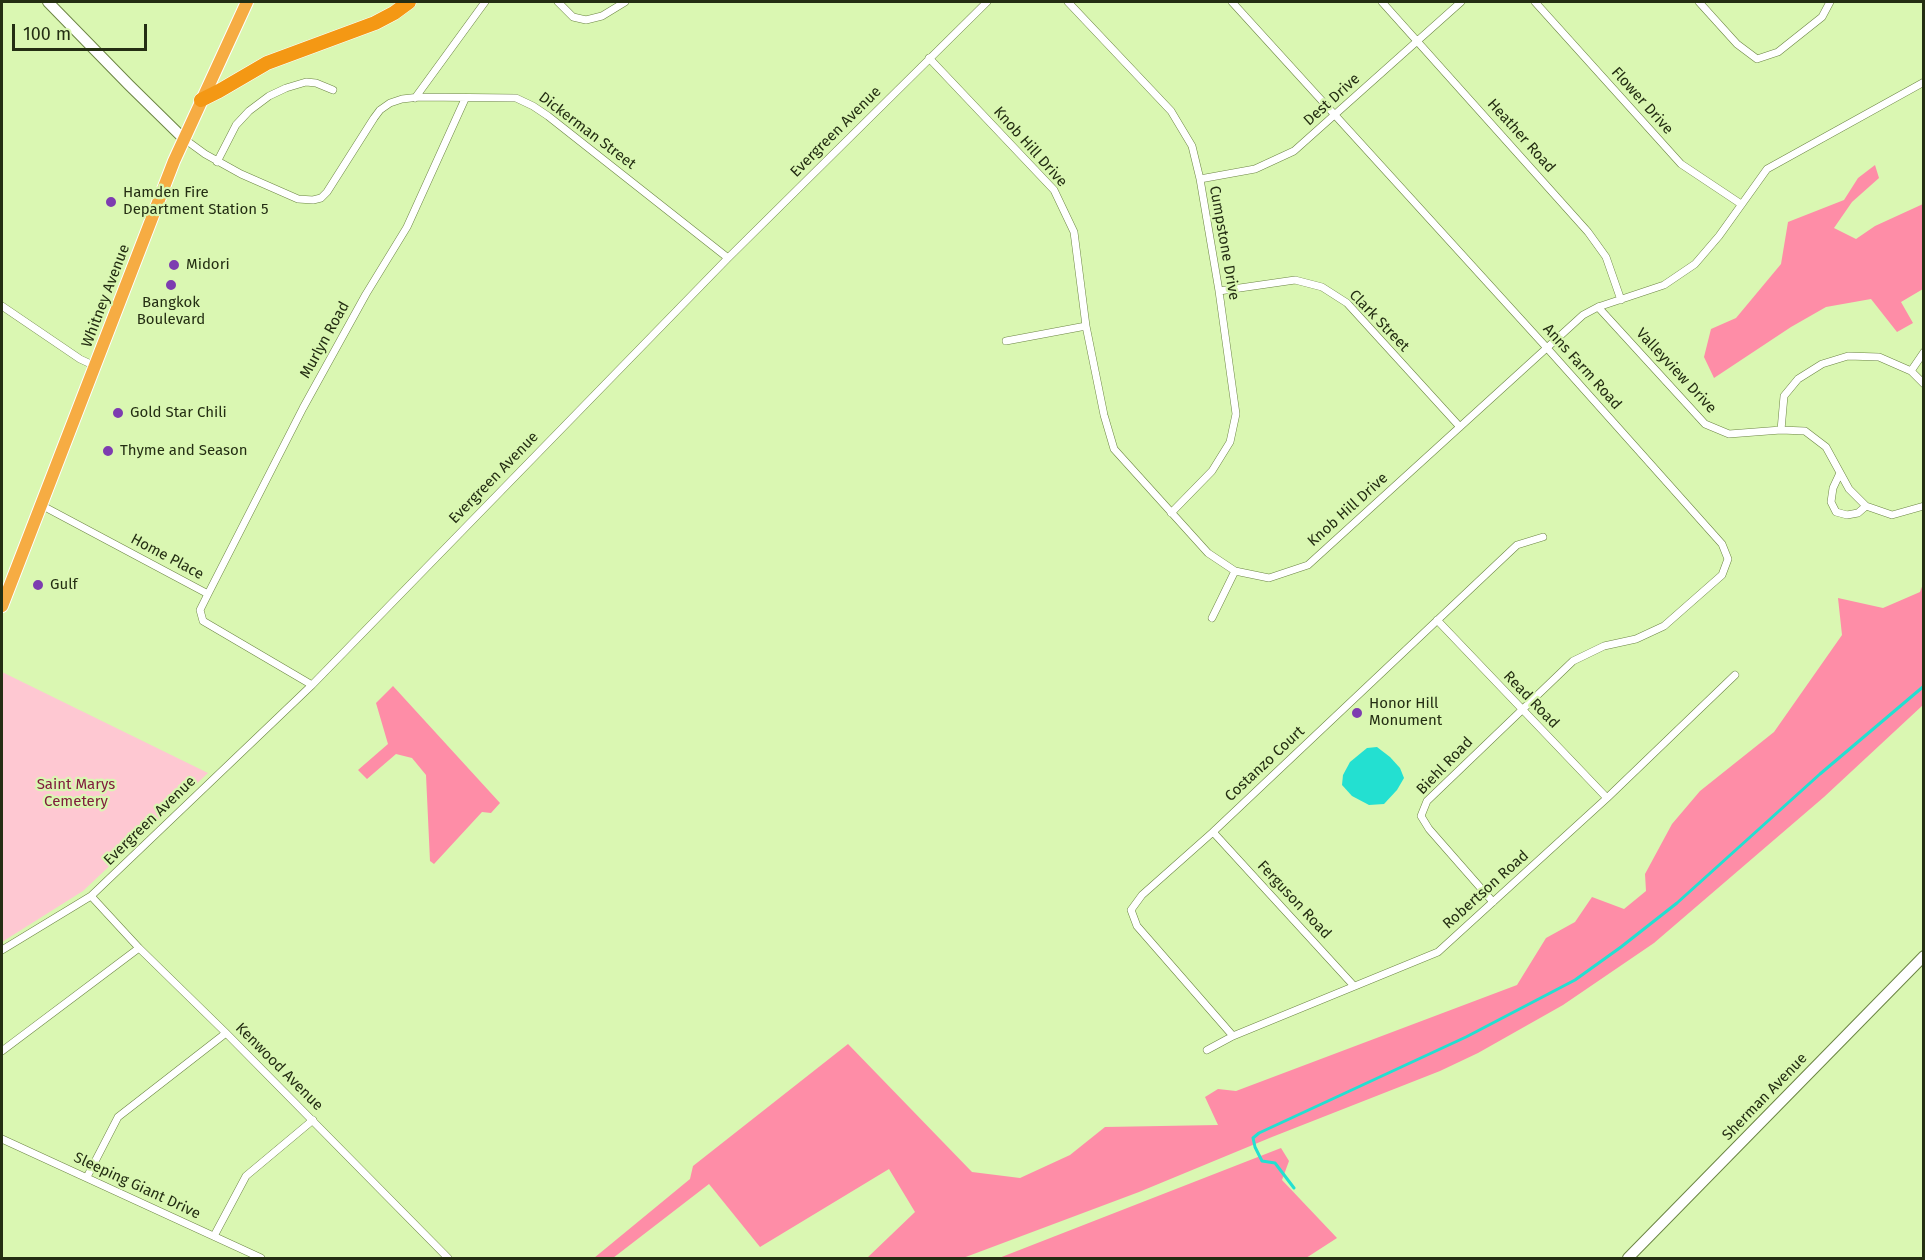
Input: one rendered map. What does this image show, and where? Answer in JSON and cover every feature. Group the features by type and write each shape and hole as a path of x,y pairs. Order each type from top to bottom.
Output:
{"highway":[{"name":"Whitney Avenue","path":"2,606 183,138 247,2"},
{"path":"201,100 219,92 267,63 383,20 409,2"}],"main road":[{"path":"48,2 183,138"},
{"name":"Sherman Avenue","path":"1628,1258 1923,956"}],"street":[{"path":"415,98 485,2"},
{"path":"558,2 573,17 586,20 602,16 625,2"},
{"name":"Evergreen Avenue","path":"2,950 91,896 312,685 728,258 987,2"},
{"name":"Cumpstone Drive","path":"1068,2 1171,111 1192,146 1200,179 1219,291 1236,414 1230,442 1212,471 1171,513"},
{"name":"Anns Farm Road","path":"1233,2 1722,544 1728,559 1722,575 1664,626 1636,639 1604,646 1573,661 1521,709"},
{"name":"Heather Road","path":"1382,2 1588,232 1606,257 1621,300"},
{"name":"Dest Drive","path":"1200,179 1255,169 1294,151 1461,2"},
{"name":"Flower Drive","path":"1535,2 1681,164 1741,204"},
{"path":"1699,2 1737,44 1757,58 1778,52 1822,17 1830,2"},
{"name":"Knob Hill Drive","path":"929,58 1054,190 1074,232 1086,326 1104,415 1114,449 1208,553 1235,571 1269,578 1308,565 1584,315 1598,307 1664,285 1695,264 1719,236 1767,169 1923,82"},
{"path":"217,162 236,125 269,96 306,82 316,83 333,90"},
{"name":"Dickerman Street","path":"183,138 217,162 262,184 308,201 317,199 331,188 380,110 394,101 415,98 510,97 533,106 575,136 728,258"},
{"name":"Murlyn Road","path":"208,594 303,408 366,294 407,228 465,99"},
{"name":"Clark Street","path":"1219,291 1295,280 1322,287 1347,303 1460,427"},
{"path":"2,306 95,366"},
{"name":"Valleyview Drive","path":"1598,307 1705,424 1729,434 1781,430 1804,431 1826,447 1849,489 1866,506"},
{"path":"1006,341 1086,326"},
{"path":"1911,371 1923,352"},
{"path":"1781,430 1784,396 1798,379 1822,364 1848,356 1879,357 1911,371 1923,384"},
{"path":"1840,473 1833,488 1831,502 1836,512 1858,513 1866,506 1892,515 1923,506"},
{"name":"Home Place","path":"41,505 208,594 200,610 203,621 312,685"},
{"name":"Costanzo Court","path":"1233,1036 1137,927 1131,910 1142,895 1213,832 1516,546 1543,537"},
{"path":"1212,618 1235,571"},
{"name":"Read Road","path":"1437,620 1607,798"},
{"name":"Robertson Road","path":"1206,1050 1233,1036 1438,952 1607,798 1735,675"},
{"name":"Biehl Road","path":"1493,902 1429,829 1421,816 1427,801 1521,709"},
{"name":"Ferguson Road","path":"1213,832 1354,986"},
{"name":"Kenwood Avenue","path":"91,896 139,948 313,1120 448,1258"},
{"path":"2,1051 139,948"},
{"path":"87,1177 118,1117 226,1033"},
{"path":"214,1236 246,1176 313,1120"},
{"name":"Sleeping Giant Drive","path":"2,1138 256,1257"}],"green space":[{"name":"Saint Marys Cemetery","path":"2,672 208,773 83,891 2,942"}],"shaded area":[{"path":"1875,165 1879,178 1852,202 1834,228 1856,239 1875,226 1923,204 1923,289 1901,302 1913,323 1897,332 1871,299 1826,307 1791,327 1714,378 1704,357 1711,329 1736,318 1781,264 1788,222 1844,200 1858,178"},
{"path":"1923,584 1923,705 1824,797 1654,943 1563,1005 1478,1053 1440,1071 1139,1192 963,1258 867,1258 915,1212 889,1169 760,1247 709,1184 613,1258 594,1258 690,1179 693,1166 848,1044 972,1172 1020,1178 1070,1155 1105,1127 1218,1125 1205,1097 1218,1089 1236,1091 1517,985 1546,938 1575,922 1592,897 1624,909 1646,891 1645,874 1672,824 1700,791 1774,732 1842,635 1838,598 1883,608 1920,592"},
{"path":"393,686 500,803 491,813 482,812 434,864 430,861 426,775 412,758 396,754 367,779 358,770 388,744 376,703"},
{"path":"1281,1148 1289,1161 1282,1180 1337,1238 1306,1258 999,1258"}],"water":[{"path":"1377,747 1400,768 1404,778 1384,804 1369,805 1352,796 1342,785 1343,775 1350,762 1367,748"}],"waterway":[{"path":"1294,1188 1275,1163 1262,1161 1253,1138 1259,1133 1466,1037 1575,980 1677,903 1820,774 1924,686"}],"place":[{"name":"Hamden Fire Department Station 5","path":"111,202"},
{"name":"Midori","path":"174,265"},
{"name":"Bangkok Boulevard","path":"171,285"},
{"name":"Gold Star Chili","path":"118,413"},
{"name":"Thyme and Season","path":"108,451"},
{"name":"Gulf","path":"38,585"},
{"name":"Honor Hill Monument","path":"1357,713"}]}
